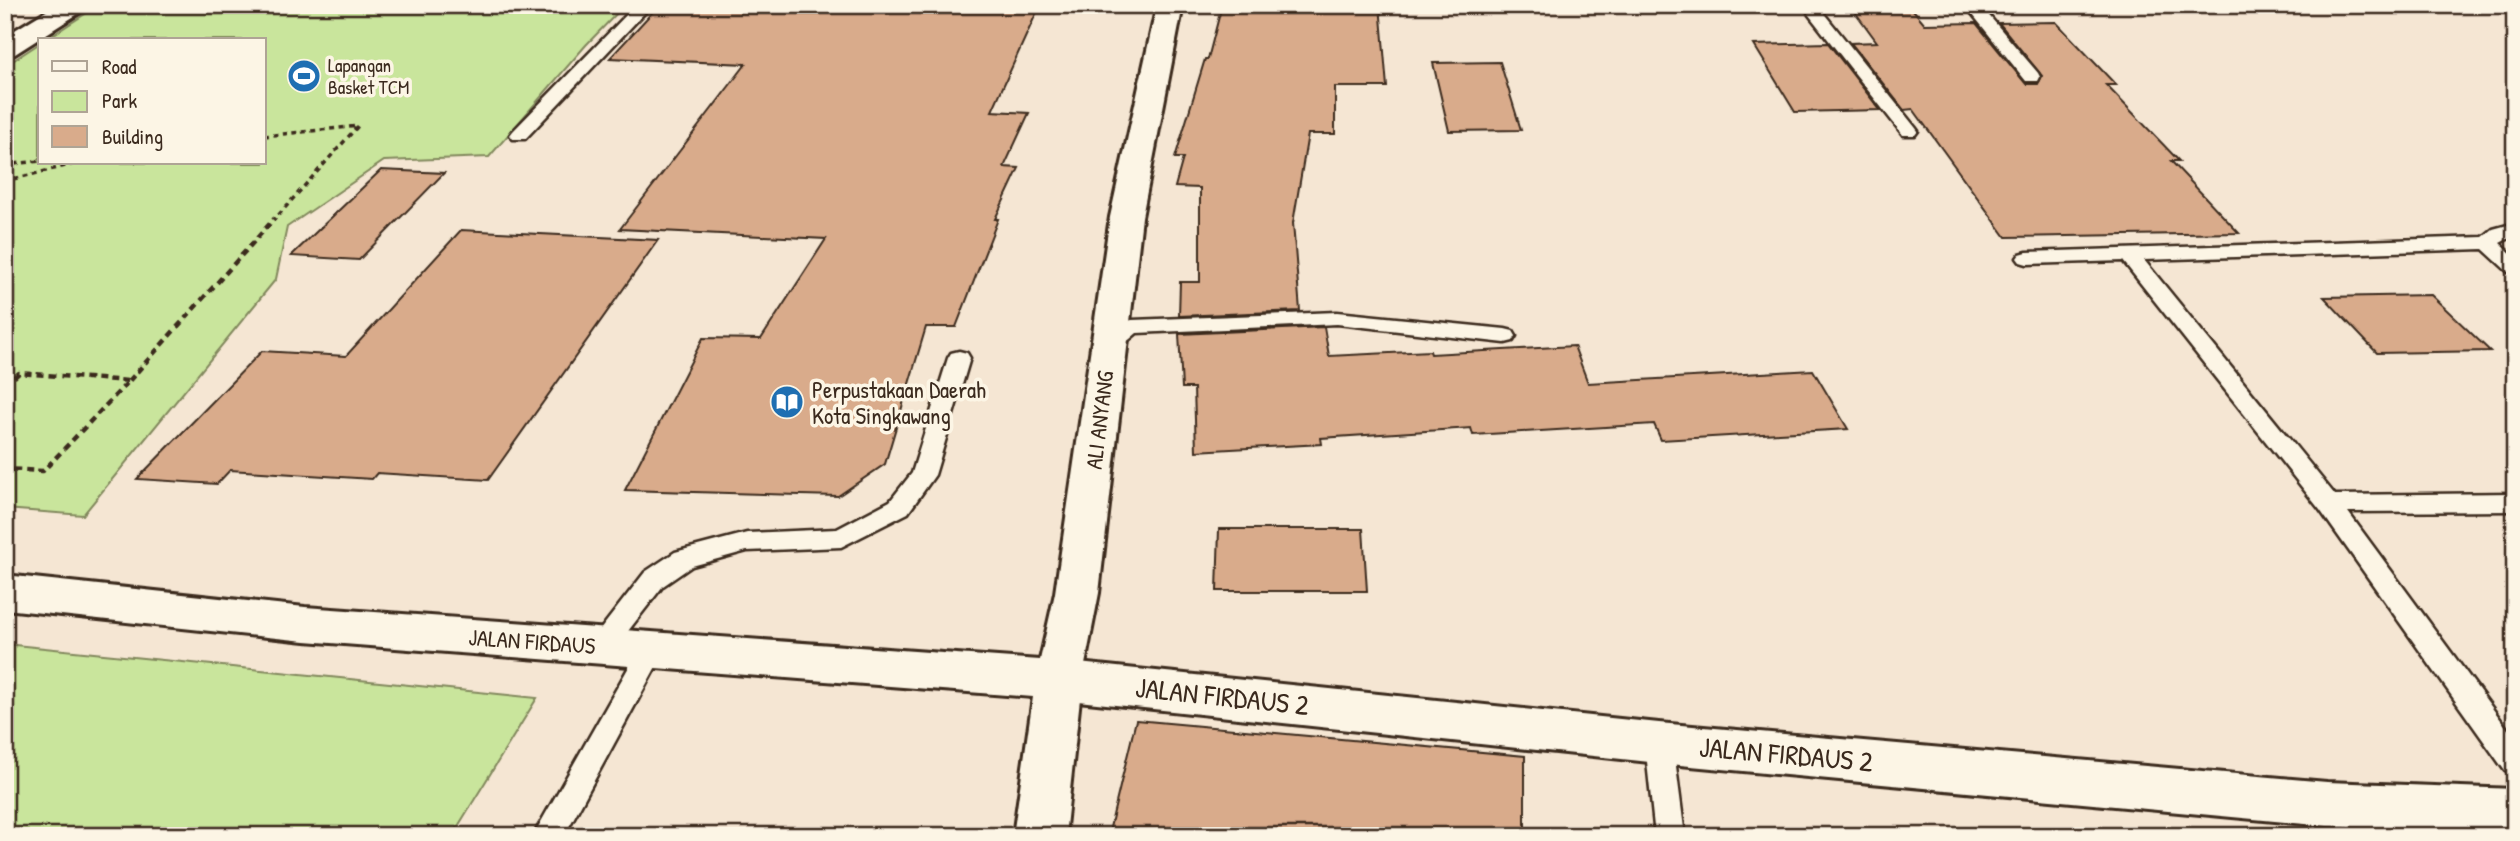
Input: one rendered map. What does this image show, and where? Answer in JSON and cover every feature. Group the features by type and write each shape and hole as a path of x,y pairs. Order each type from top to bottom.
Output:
{"street":[{"path":"5,48 75,5"},
{"name":"ALI ANYANG","path":"1039,836 1059,680 1077,593 1126,217 1170,5"},
{"name":"JALAN FIRDAUS","path":"5,592 305,624 1059,680"},
{"name":"JALAN FIRDAUS 2","path":"1059,680 1659,743 2327,804 2515,811"}],"lane":[{"path":"519,135 645,5"},
{"path":"1813,5 1814,12 1909,131"},
{"path":"1972,5 2032,77"},
{"path":"2027,258 2488,243 2501,233 2515,229"},
{"path":"2488,243 2515,268"},
{"path":"2129,255 2329,504 2515,762"},
{"path":"1109,344 1132,327 1337,318 1505,336"},
{"path":"602,646 654,579 684,559 747,542 841,538 899,507 923,475 959,359"},
{"path":"2329,504 2515,502"},
{"path":"548,836 652,650"},
{"path":"1659,743 1670,836"}],"path":[{"path":"5,468 43,471 129,381 358,126 266,136"},
{"path":"5,165 38,162"},
{"path":"5,181 74,164"},
{"path":"5,384 19,373 129,381"}],"green space":[{"path":"99,5 625,5 586,45 489,157 384,161 287,227 276,279 83,515 5,509 5,66 38,44 38,164 266,164 266,38 48,38"},
{"path":"5,644 537,698 452,836 5,836"}],"building":[{"path":"659,5 1040,5 992,111 1029,113 1004,167 1019,168 995,219 998,219 956,327 926,327 885,464 838,496 625,490 703,338 761,339 826,239 620,229 746,64 610,58"},
{"path":"1222,5 1380,5 1387,87 1335,87 1335,134 1308,134 1293,223 1300,311 1179,316 1180,282 1200,282 1200,188 1175,187 1183,158 1175,158 1205,59 1208,59"},
{"path":"1850,5 1909,5 1925,24 1976,23 2026,84 2038,84 2042,76 1999,23 2056,22 2116,85 2106,85 2179,161 2171,161 2239,233 2006,237 1913,109 1904,110 1851,43 1877,42"},
{"path":"1828,43 1880,110 1795,112 1754,45"},
{"path":"1500,62 1521,130 1449,131 1433,63"},
{"path":"381,170 444,173 359,260 291,256"},
{"path":"461,230 658,240 488,480 377,473 372,479 230,470 217,484 137,479 262,351 346,356"},
{"path":"2431,295 2490,351 2377,353 2324,297"},
{"path":"1324,327 1329,356 1430,351 1431,354 1574,346 1588,383 1813,370 1848,429 1661,440 1654,424 1473,435 1471,428 1321,438 1322,444 1196,451 1194,388 1182,388 1179,334"},
{"path":"1219,529 1363,529 1367,591 1217,591"},
{"path":"1136,720 1525,756 1525,836 1108,836"}],"place":[{"name":"Lapangan Basket TCM","path":"304,76"},
{"name":"Perpustakaan Daerah Kota Singkawang","path":"787,402"}]}
